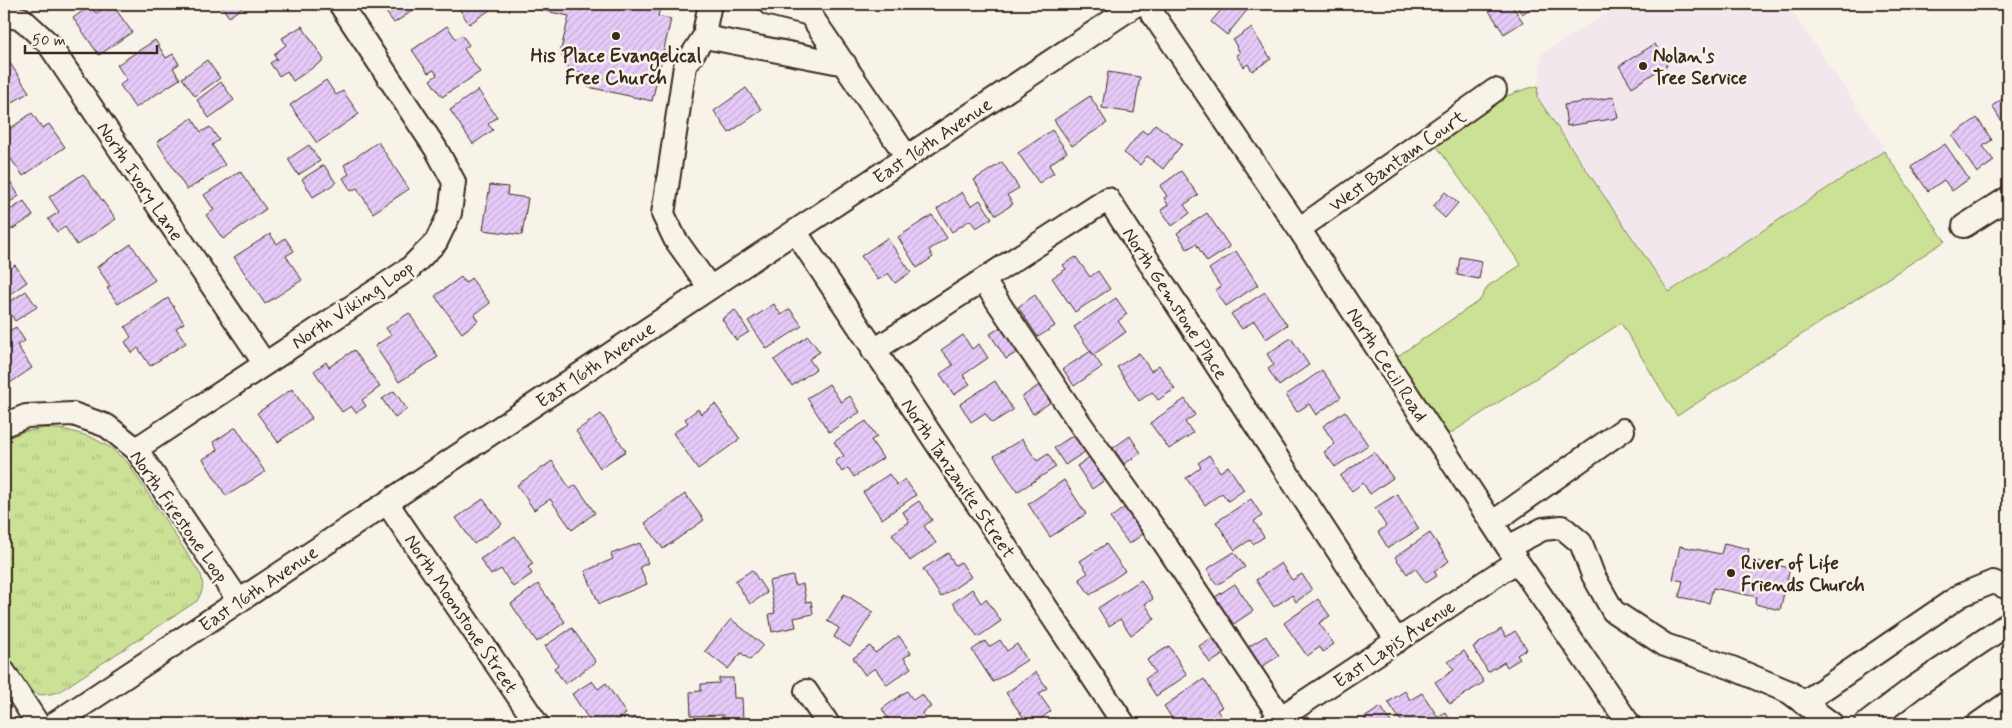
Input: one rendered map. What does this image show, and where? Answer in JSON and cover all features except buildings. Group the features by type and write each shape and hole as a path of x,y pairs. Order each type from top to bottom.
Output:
{"street":[{"name":"North Viking Loop","path":"136,449 409,269 436,242 450,213 454,182 436,149 340,4"},
{"path":"710,4 705,28 710,38 845,64"},
{"path":"770,4 807,9 907,156"},
{"name":"East 16th Avenue","path":"54,724 1137,4"},
{"name":"North Cecil Road","path":"1146,4 1299,229 1512,554 1629,724"},
{"name":"North Ivory Lane","path":"4,15 22,19 48,43 265,364"},
{"path":"707,32 685,66 663,214 675,240 710,288"},
{"name":"West Bantam Court","path":"1299,229 1495,90"},
{"path":"1964,226 2008,198"},
{"name":"North Gemstone Place","path":"873,351 1108,199 1397,641"},
{"name":"North Tanzanite Street","path":"795,231 873,351 1124,724"},
{"path":"983,280 1079,422 1165,544 1276,721"},
{"name":"North Firestone Loop","path":"4,425 26,416 72,414 107,426 136,449 239,601"},
{"path":"1492,523 1623,430"},
{"name":"North Moonstone Street","path":"387,503 537,724"},
{"name":"East Lapis Avenue","path":"1276,721 1397,641 1512,554 1543,528 1562,527 1581,543 1593,575 1613,610 1665,645 1732,668 1789,692 1832,724"},
{"path":"1803,703 1961,595 1993,582 2008,588"},
{"path":"1866,724 1912,688 2008,624"},
{"path":"4,672 38,724"},
{"path":"806,691 828,724"},
{"path":"1978,724 2008,704"}],"shaded area":[{"path":"1622,4 1787,4 1884,146 1882,148 1884,151 1669,292 1537,96 1542,54"}],"green space":[{"path":"1538,86 1537,97 1669,292 1884,151 1945,241 1677,416 1621,323 1448,435 1395,358 1480,300 1488,286 1521,265 1433,141 1496,101"},
{"path":"44,428 67,430 91,437 111,448 128,463 201,575 203,585 197,601 60,691 45,695 30,691 4,652 4,440 22,432"}],"place":[{"name":"His Place Evangelical Free Church","path":"616,36"},
{"name":"Nolan's Tree Service","path":"1643,66"},
{"name":"River of Life Friends Church","path":"1731,573"}]}
